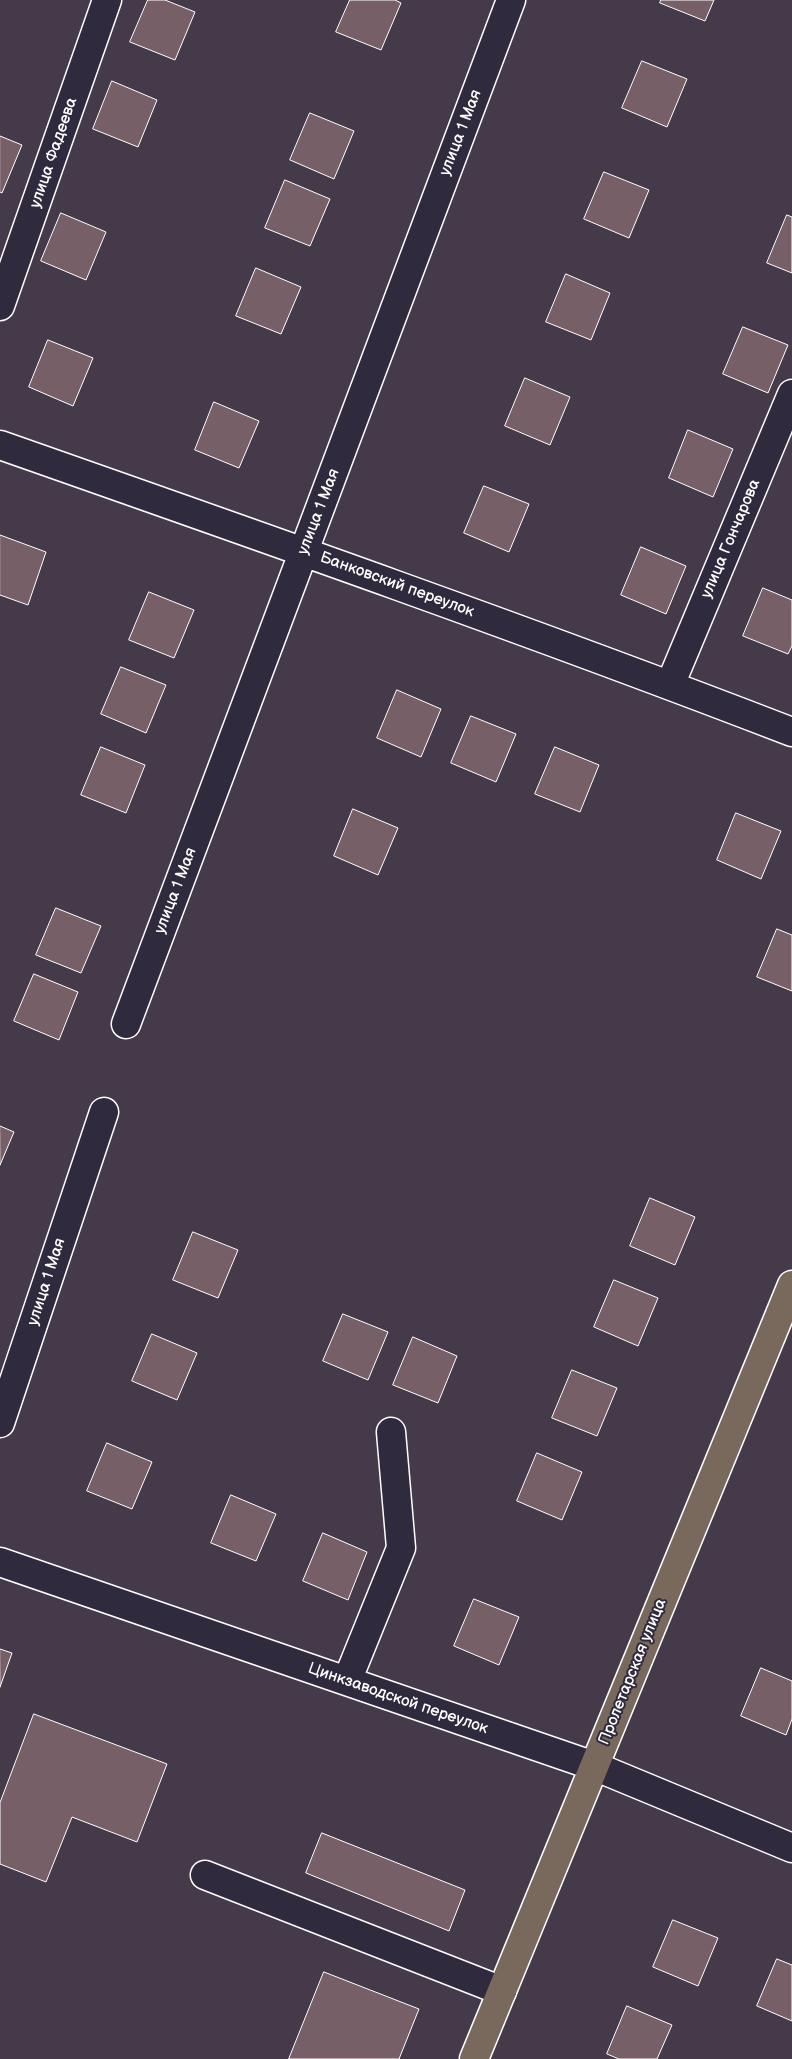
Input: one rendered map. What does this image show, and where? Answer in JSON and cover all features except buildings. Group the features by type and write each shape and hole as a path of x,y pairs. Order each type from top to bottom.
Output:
{"main road":[{"name":"Пролетарская улица","path":"474,2059 792,1285"}],"street":[{"name":"улица Фадеева","path":"0,306 107,0"},
{"name":"улица 1 Мая","path":"126,1024 511,0"},
{"name":"улица Гончарова","path":"670,685 792,394"},
{"name":"Банковский переулок","path":"0,445 304,551 670,685 792,732"},
{"name":"улица 1 Мая","path":"0,1423 104,1112"},
{"path":"347,1681 401,1548 391,1432"},
{"name":"Цинкзаводской переулок","path":"0,1562 594,1766 792,1848"},
{"path":"205,1875 502,1991"}]}
